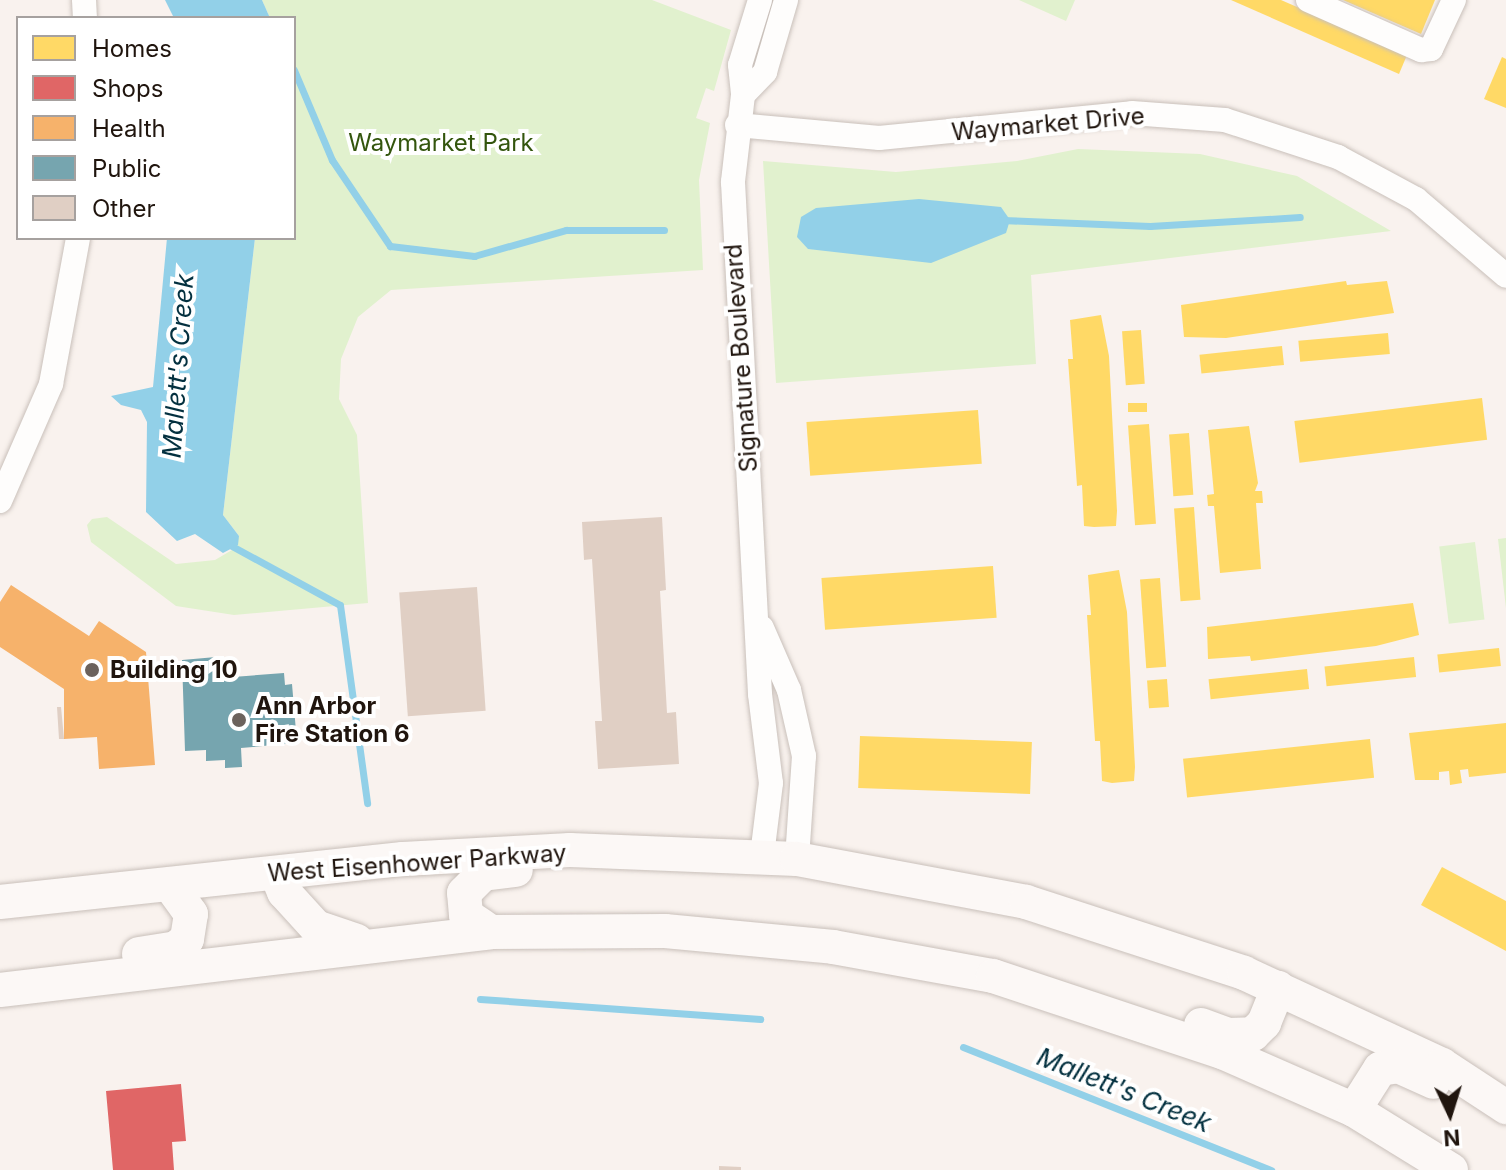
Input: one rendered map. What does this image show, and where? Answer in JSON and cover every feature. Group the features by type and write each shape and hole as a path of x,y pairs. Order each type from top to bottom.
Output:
{"main road":[{"name":"West Eisenhower Parkway","path":"0,902 403,859 570,850 748,854 797,859 1026,902 1278,988 1442,1065 1506,1107"},
{"path":"491,932 472,923 462,905 471,881 483,874 565,868 690,871 748,854"},
{"path":"276,873 284,892 316,927 371,944"},
{"path":"0,970 176,948 192,926 188,904 170,885"},
{"path":"0,924 74,915 135,888"},
{"path":"0,990 491,932 665,931 833,947 993,976 1222,1052 1354,1110 1451,1170"},
{"path":"993,976 1058,977 1240,1036 1258,1031 1278,988"},
{"path":"1354,1110 1380,1069 1398,1066 1506,1126"}],"street":[{"name":"Signature Boulevard","path":"748,854 771,783 760,694 760,622 733,246 737,125 743,95 740,65 760,0"},
{"name":"Signature Boulevard","path":"743,95 765,72 786,0"},
{"path":"1308,0 1421,50 1431,49 1454,0"},
{"name":"Waymarket Drive","path":"737,125 879,138 1132,113 1225,120 1313,147 1416,199 1506,276"},
{"path":"0,501 51,384 78,240"},
{"name":"Signature Boulevard","path":"760,622 789,690 804,756 797,859"}],"green space":[{"name":"Waymarket Park","path":"262,0 652,0 731,30 714,91 706,88 696,118 710,123 699,180 703,270 391,290 358,317 341,359 339,399 357,435 368,603 234,615 176,606 91,542 87,525 92,519 107,517 176,564 215,560 232,550 239,536 223,515 255,240 296,240 296,16 269,16"},
{"path":"1019,0 1075,0 1066,21"},
{"path":"1078,149 1200,154 1297,176 1391,231 1031,275 1036,364 776,383 763,161 896,172 1017,161"},
{"path":"1506,538 1506,608 1498,539"},
{"path":"1475,542 1485,619 1449,624 1439,546"}],"water":[{"path":"165,0 262,0 269,16 173,16"},
{"path":"919,199 1001,207 1010,220 1006,233 931,263 808,249 797,237 801,217 816,208"},
{"path":"167,240 255,240 223,515 239,536 238,545 223,553 195,534 177,541 146,512 147,422 141,410 121,405 111,396 153,387"}],"building: Homes":[{"path":"1231,0 1281,0 1407,55 1399,74"},
{"path":"1343,0 1435,0 1421,34"},
{"path":"1502,57 1506,59 1506,108 1484,99"},
{"path":"1346,281 1347,285 1387,281 1394,313 1226,338 1184,337 1181,305"},
{"path":"1101,315 1109,356 1117,511 1116,526 1094,527 1084,526 1082,485 1077,486 1068,359 1073,359 1070,320"},
{"path":"1141,330 1145,384 1126,385 1122,331"},
{"path":"1388,333 1390,354 1300,362 1298,341"},
{"path":"1282,346 1284,365 1201,374 1199,355"},
{"path":"1482,398 1487,440 1300,463 1294,421"},
{"path":"1128,403 1147,403 1147,412 1128,412"},
{"path":"978,410 982,464 810,476 806,422"},
{"path":"1149,424 1156,524 1135,525 1128,425"},
{"path":"1249,426 1258,483 1255,491 1262,491 1263,503 1256,503 1261,569 1220,573 1214,506 1208,506 1207,495 1214,494 1208,430"},
{"path":"1189,433 1193,495 1173,496 1169,434"},
{"path":"1194,507 1200,600 1181,601 1174,508"},
{"path":"993,566 997,618 825,630 821,578"},
{"path":"1119,570 1127,612 1135,767 1134,781 1112,783 1102,781 1100,741 1095,741 1087,615 1091,615 1088,575"},
{"path":"1160,578 1166,667 1146,668 1140,579"},
{"path":"1413,603 1419,635 1376,646 1251,661 1250,656 1208,659 1207,627"},
{"path":"1499,648 1501,666 1439,672 1437,654"},
{"path":"1414,657 1416,677 1327,686 1324,666"},
{"path":"1307,669 1309,689 1211,699 1209,679"},
{"path":"1167,679 1169,707 1149,708 1147,680"},
{"path":"1506,723 1506,773 1469,777 1468,769 1460,770 1462,783 1450,785 1449,771 1439,772 1439,780 1415,780 1409,733"},
{"path":"860,736 1032,742 1030,794 858,788"},
{"path":"1370,739 1374,778 1187,797 1183,759"},
{"path":"1442,867 1506,901 1506,951 1421,905"}],"building: Shops":[{"path":"181,1084 186,1141 172,1142 174,1170 113,1170 106,1091"}],"building: Health":[{"name":"Building 10","path":"11,585 89,636 99,621 146,652 155,765 99,769 97,737 64,739 64,689 0,647 0,602"}],"building: Public":[{"name":"Ann Arbor Fire Station 6","path":"216,657 216,662 231,661 233,677 284,673 285,685 292,684 297,743 241,748 242,767 225,768 225,760 206,761 206,750 185,751 182,660"}],"building: Other":[{"path":"662,517 666,590 660,591 667,713 676,712 679,764 598,769 595,721 602,721 592,559 584,560 582,522"},
{"path":"477,587 486,711 408,716 399,592"},
{"path":"57,707 61,707 64,739 59,739"},
{"path":"719,1166 741,1167 741,1170 719,1170"}],"waterway":[{"path":"296,75 332,160 390,246 474,256 566,230 664,230"},
{"path":"1002,220 1150,226 1300,217"},
{"name":"Mallett's Creek","path":"230,545 340,605 367,803"},
{"name":"Mallett's Creek","path":"480,999 760,1019"},
{"name":"Mallett's Creek","path":"963,1047 1271,1170"}],"place":[{"name":"Building 10","path":"92,670"},
{"name":"Ann Arbor Fire Station 6","path":"239,720"}]}
